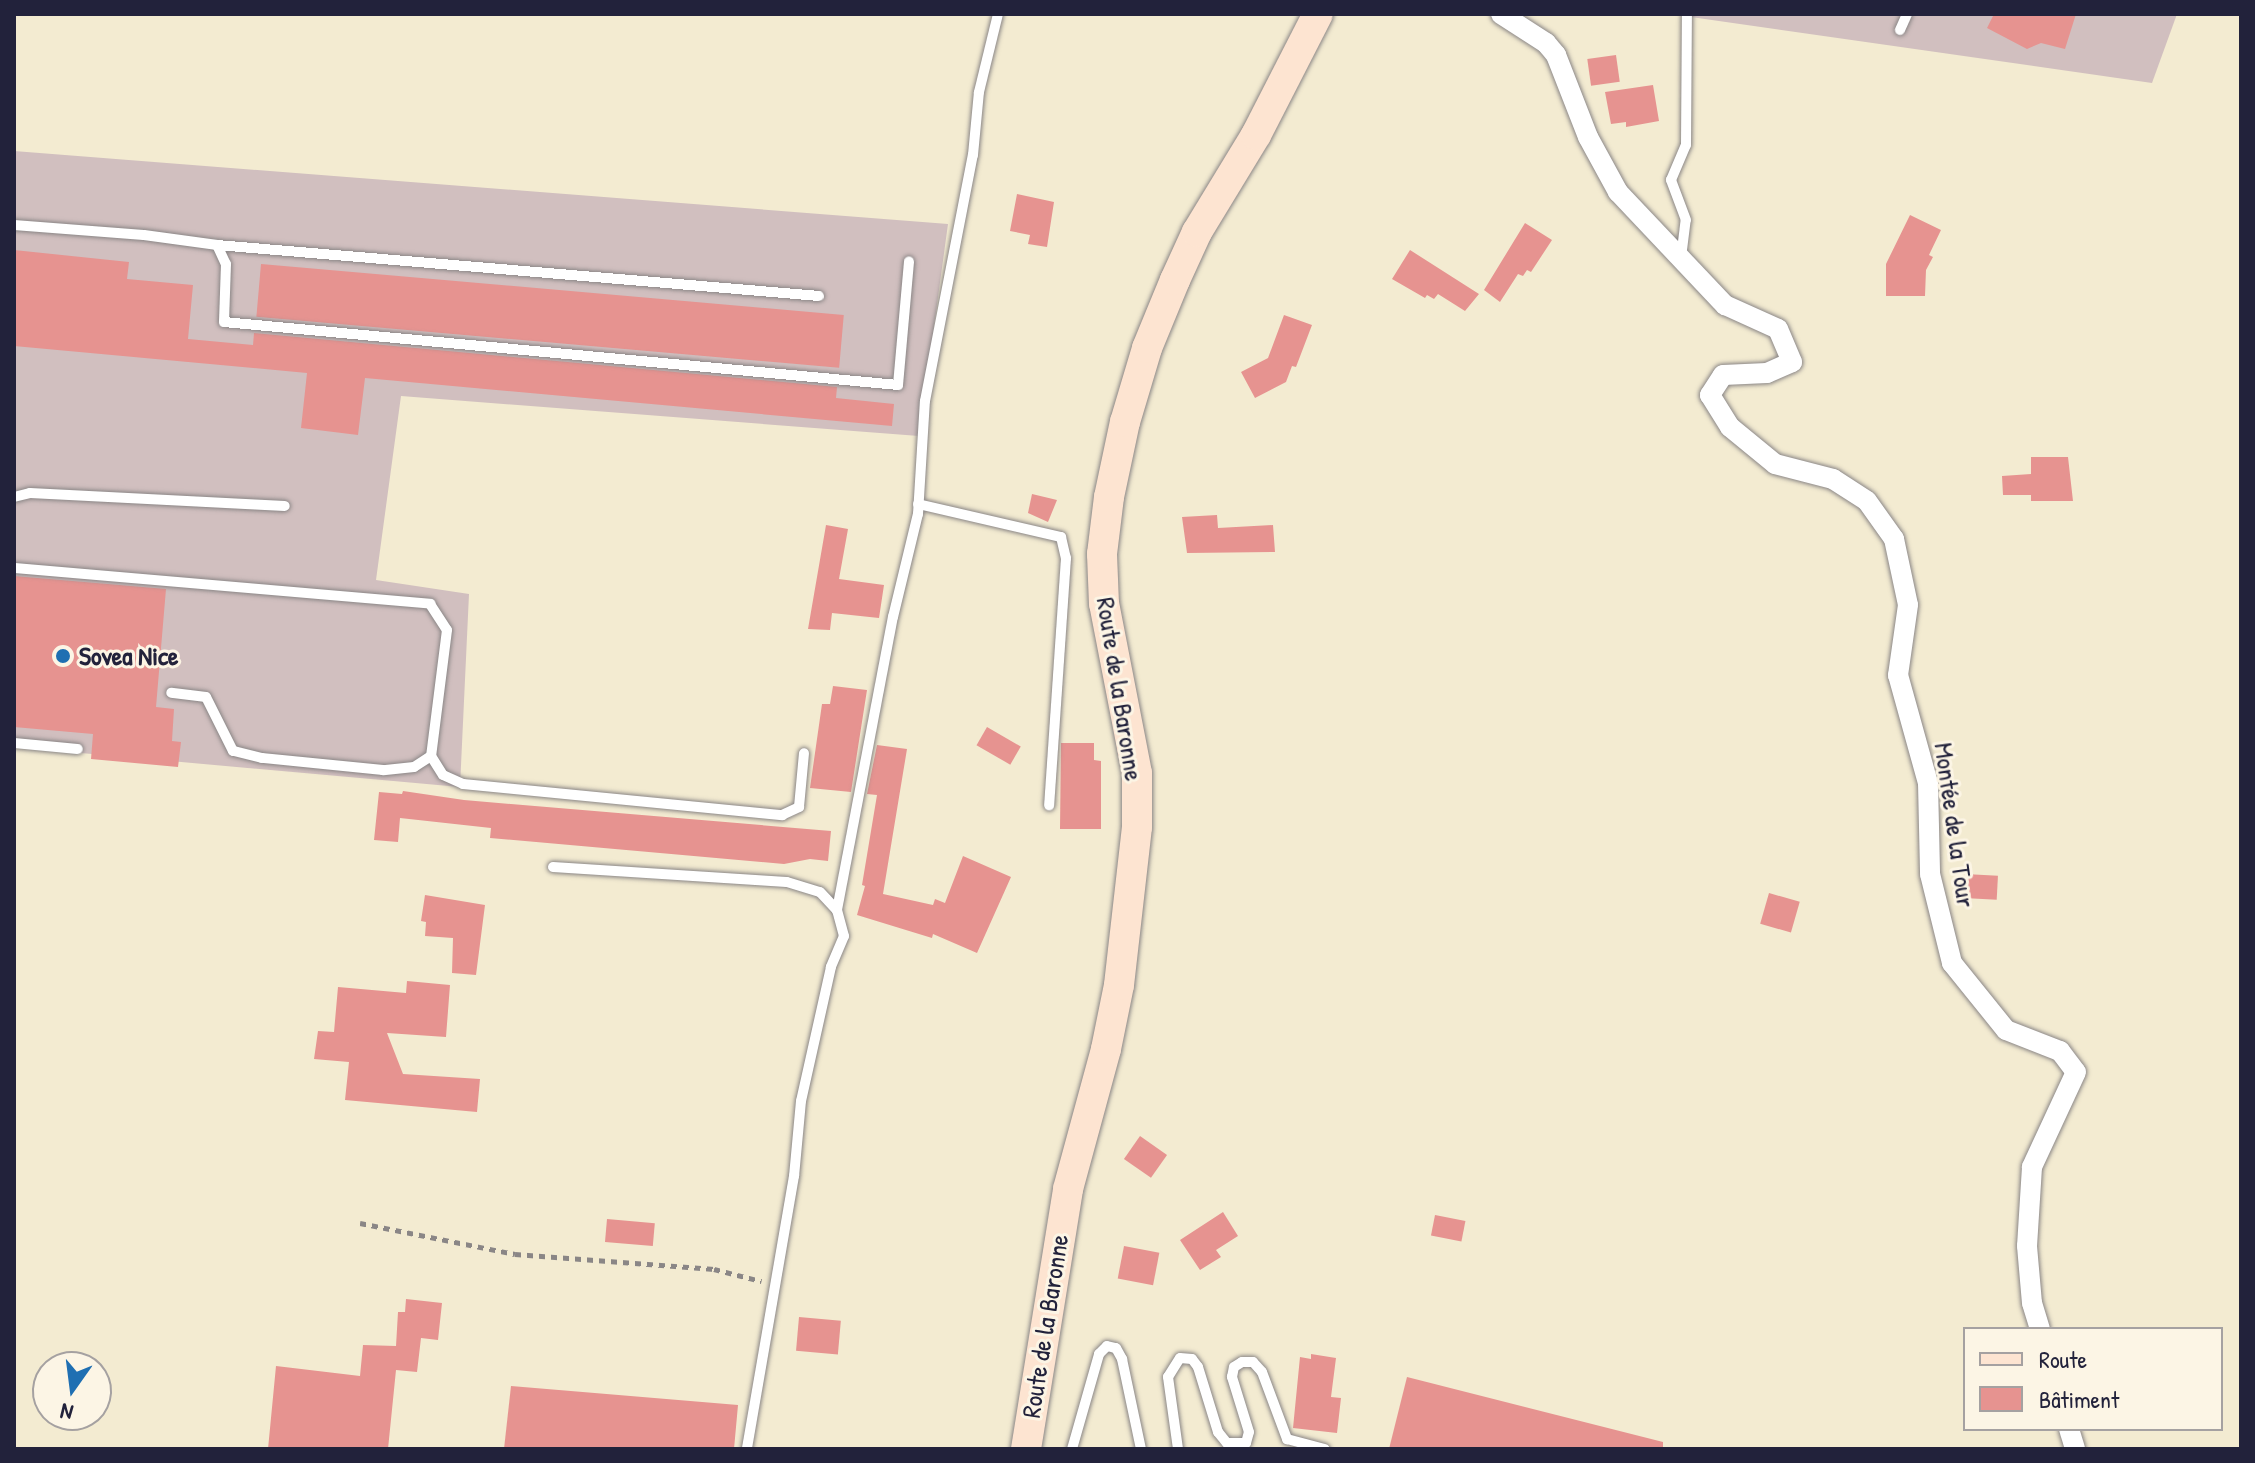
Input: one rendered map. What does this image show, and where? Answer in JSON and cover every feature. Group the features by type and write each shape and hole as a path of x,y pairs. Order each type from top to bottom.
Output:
{"main road":[{"name":"Route de la Baronne","path":"1026,1449 1068,1189 1106,1049 1119,985 1137,827 1137,773 1104,604 1102,554 1112,482 1125,422 1147,348 1175,280 1197,232 1256,135 1318,14"}],"street":[{"name":"Montée de la Tour","path":"1501,14 1546,43 1556,55 1588,137 1618,192 1725,305 1778,329 1792,362 1767,373 1723,375 1710,395 1730,427 1775,464 1833,479 1867,501 1894,539 1908,605 1898,675 1928,783 1930,874 1952,963 2006,1030 2060,1051 2076,1072 2032,1167 2027,1246 2032,1303 2039,1327"}],"lane":[{"path":"747,1449 794,1176 801,1101 831,967 844,936 837,910 893,617 918,504 925,401 973,155 979,92 998,14"},
{"path":"1681,260 1686,220 1671,180 1686,145 1687,14"},
{"path":"1900,30 1907,14"},
{"path":"14,225 819,296"},
{"path":"217,245 226,264 224,322 898,385 909,261"},
{"path":"14,497 30,493 285,506"},
{"path":"918,504 1061,537 1066,558 1049,805"},
{"path":"14,568 430,604 447,630 431,756 443,775 463,784 782,815 799,807 804,753"},
{"path":"171,693 206,697 233,751 262,758 383,770 414,767 431,756"},
{"path":"14,743 78,749"},
{"path":"553,867 787,882 820,892 837,910"},
{"path":"1072,1449 1099,1354 1107,1346 1116,1348 1122,1359 1141,1449"},
{"path":"1178,1449 1168,1377 1180,1358 1192,1359 1198,1367 1218,1432 1227,1443 1246,1443 1249,1432 1232,1377 1234,1367 1242,1362 1253,1362 1262,1372 1280,1428 1287,1439 1325,1449"}],"path":[{"path":"360,1223 515,1254 714,1269 773,1284"}],"shaded area":[{"path":"1670,14 2177,14 2152,83"},
{"path":"14,151 948,224 919,436 401,396 376,580 469,594 460,787 14,747"}],"building":[{"path":"1994,14 2076,14 2065,49 2041,43 2027,49 1987,28"},
{"path":"1616,55 1620,82 1591,86 1587,59"},
{"path":"1653,85 1659,121 1626,127 1626,122 1611,124 1605,92"},
{"path":"1017,194 1054,202 1047,247 1028,244 1030,235 1010,231"},
{"path":"1910,215 1941,230 1929,255 1933,257 1926,270 1925,296 1886,296 1886,264"},
{"path":"1525,223 1552,240 1531,272 1527,270 1523,276 1518,274 1500,302 1484,290"},
{"path":"14,250 129,262 127,279 193,285 188,339 253,345 254,333 837,387 836,398 894,404 892,426 365,378 358,435 301,428 307,373 14,346"},
{"path":"1410,250 1479,294 1465,311 1438,294 1434,299 1427,295 1425,298 1392,279"},
{"path":"261,264 844,315 839,368 256,317"},
{"path":"1284,315 1312,325 1296,367 1292,366 1286,382 1255,398 1241,372 1268,358"},
{"path":"2031,457 2068,457 2073,501 2031,501 2031,495 2003,495 2002,476 2031,474"},
{"path":"1032,494 1057,500 1048,522 1028,513"},
{"path":"1217,515 1218,528 1273,525 1275,552 1187,553 1182,517"},
{"path":"826,525 848,529 839,579 884,585 879,618 832,613 830,630 808,629"},
{"path":"14,576 166,589 156,707 174,709 172,741 181,742 178,767 91,759 93,734 14,727"},
{"path":"833,686 867,690 851,792 810,788 822,704 830,704"},
{"path":"987,727 1021,746 1010,765 976,745"},
{"path":"1061,743 1094,743 1094,760 1101,761 1101,829 1060,829"},
{"path":"877,745 907,749 883,894 933,905 935,899 945,903 963,856 1011,877 977,953 933,934 932,938 857,915 865,886 862,885 877,795 867,794"},
{"path":"403,791 464,800 831,831 828,861 810,859 784,864 490,838 491,828 400,818 398,842 374,840 379,792 402,794"},
{"path":"1965,874 1998,876 1997,900 1964,898"},
{"path":"1769,893 1800,902 1791,933 1760,924"},
{"path":"425,895 485,905 476,975 452,973 453,938 425,936 426,922 421,921"},
{"path":"407,981 450,985 446,1037 387,1033 403,1074 480,1079 477,1112 345,1100 349,1062 314,1059 318,1031 334,1032 338,987 406,993"},
{"path":"1140,1136 1167,1155 1151,1178 1124,1159"},
{"path":"1223,1212 1238,1236 1216,1250 1221,1257 1200,1270 1180,1240"},
{"path":"1435,1215 1465,1221 1461,1242 1431,1236"},
{"path":"607,1219 655,1223 653,1246 605,1242"},
{"path":"1124,1246 1159,1253 1153,1285 1118,1278"},
{"path":"406,1299 442,1303 438,1340 421,1338 417,1372 396,1370 388,1449 268,1449 276,1366 360,1376 363,1345 396,1346 398,1312 405,1312"},
{"path":"799,1317 841,1321 838,1355 796,1351"},
{"path":"1311,1354 1336,1358 1331,1397 1341,1398 1337,1433 1293,1428 1300,1357 1311,1359"},
{"path":"1407,1377 1663,1442 1663,1449 1389,1449"},
{"path":"511,1386 738,1405 734,1449 504,1449"}],"place":[{"name":"Sovea Nice","path":"63,656"}]}
